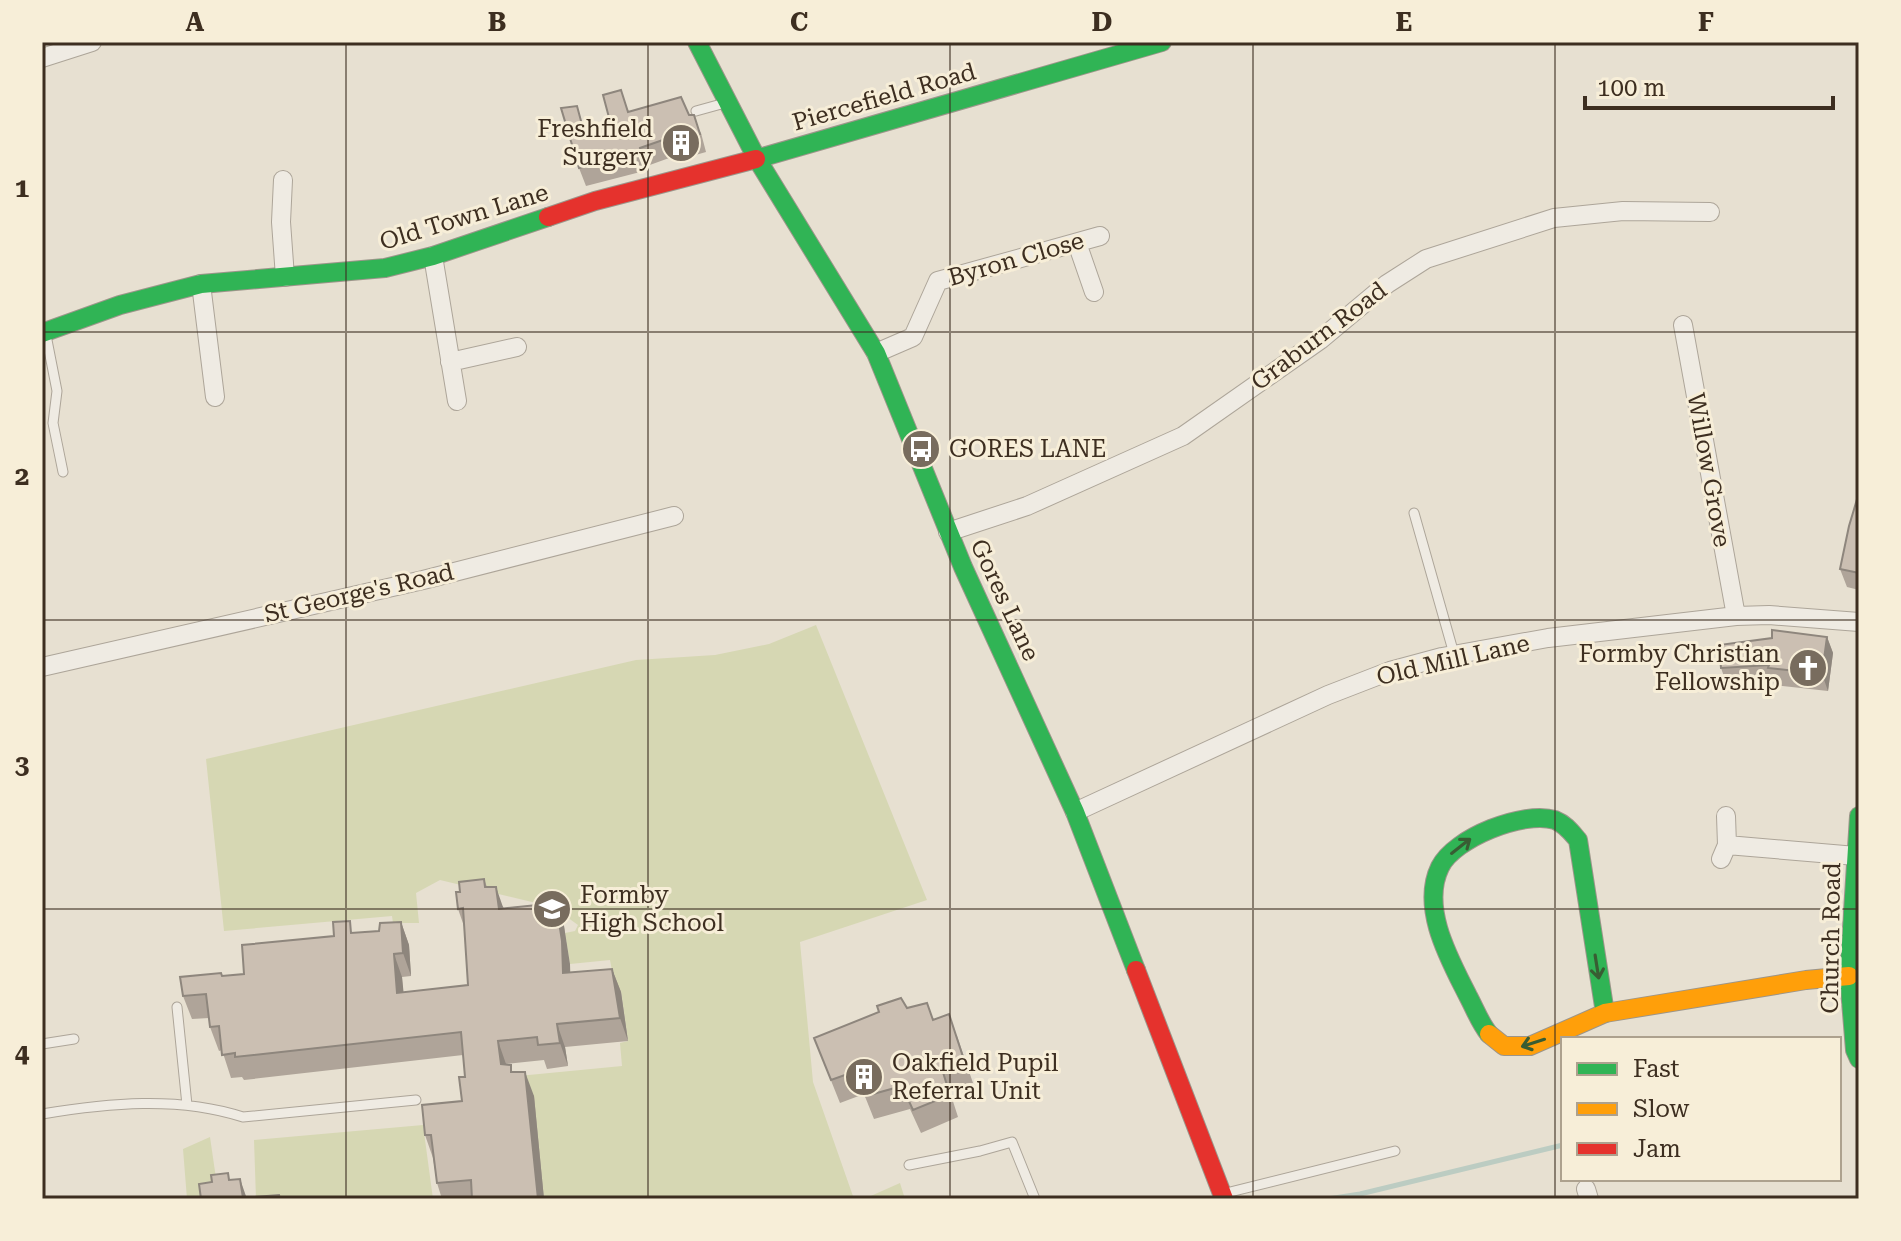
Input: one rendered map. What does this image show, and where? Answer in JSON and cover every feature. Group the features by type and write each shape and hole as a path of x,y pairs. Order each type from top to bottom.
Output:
{"street":[{"path":"42,58 92,42"},
{"name":"Gores Lane","path":"697,42 757,159 876,353 948,532 1075,812 1223,1197"},
{"name":"Piercefield Road","path":"757,159 1162,42"},
{"name":"Old Town Lane","path":"44,332 120,305 201,284 385,268 433,256 595,201 757,159"},
{"path":"283,180 281,222 285,277"},
{"name":"Graburn Road","path":"948,532 1027,506 1183,436 1320,340 1387,284 1426,259 1554,218 1623,211 1710,212"},
{"name":"Byron Close","path":"876,353 913,337 938,281 1100,236"},
{"path":"1077,243 1094,292"},
{"path":"433,256 457,401"},
{"path":"201,284 215,397"},
{"name":"Willow Grove","path":"1683,325 1736,616"},
{"path":"450,362 517,347"},
{"name":"St George's Road","path":"42,667 423,580 674,516"},
{"name":"Old Mill Lane","path":"1075,812 1328,695 1390,671 1454,654 1548,638 1736,616 1769,615 1859,622"},
{"path":"1726,816 1724,852 1856,856"},
{"name":"Church Road","path":"1859,816 1849,976 1855,1050 1859,1059"},
{"path":"1605,1013 1578,840 1566,826 1551,819 1533,819 1477,834 1455,848 1440,866 1434,905 1437,925 1484,1028 1504,1046 1530,1046 1605,1013 1806,980 1849,976"}],"lane":[{"path":"696,111 728,102"},
{"path":"44,332 57,391 53,423 63,472"},
{"path":"1414,513 1454,654"},
{"path":"177,1007 187,1105"},
{"path":"42,1044 74,1039"},
{"path":"42,1114 165,1102 221,1110 243,1117 416,1100"},
{"path":"909,1165 1012,1142 1035,1199"},
{"path":"1223,1197 1395,1151"}],"green space":[{"name":"Formby High School","path":"816,625 927,900 800,942 813,1082 854,1199 544,1199 508,1077 622,1066 620,1043 628,1041 621,992 616,992 610,960 570,964 565,933 575,931 578,925 553,907 440,880 416,893 419,923 393,923 392,916 224,931 206,759 636,660 715,655 769,644"},
{"path":"423,1125 433,1199 256,1199 254,1140"},
{"path":"210,1137 219,1199 187,1199 183,1149"},
{"path":"900,1183 905,1199 864,1199"}],"building":[{"path":"621,90 628,112 681,97 689,115 694,115 700,134 679,140 677,135 640,148 641,152 579,168 561,108 577,106 584,132 611,125 603,95"},
{"path":"1859,497 1859,573 1840,569"},
{"path":"1772,630 1827,637 1822,674 1768,668 1769,665 1721,668 1719,645 1772,638"},
{"path":"484,879 485,887 496,887 499,909 556,903 563,973 612,969 620,1018 557,1024 560,1043 538,1045 537,1037 498,1041 501,1064 511,1065 511,1072 525,1072 538,1199 472,1199 471,1180 437,1183 431,1135 425,1135 422,1105 462,1101 459,1077 465,1077 461,1032 235,1057 235,1053 222,1055 219,1026 210,1027 206,994 183,996 180,977 244,974 242,945 334,936 333,922 350,921 351,933 379,931 380,923 401,922 403,953 394,954 397,993 468,985 463,908 458,909 456,892 460,892 459,882"},
{"path":"901,998 907,1008 927,1003 933,1020 949,1014 964,1060 942,1069 950,1095 913,1110 902,1086 866,1096 856,1071 831,1080 814,1038 879,1012 877,1006"},
{"path":"228,1173 229,1180 240,1179 243,1198 279,1195 280,1199 201,1199 199,1184 212,1182 211,1175"}],"waterway":[{"path":"1328,1199 1561,1145"}],"traffic: fast":[{"path":"697,42 757,159 876,353 963,567 1075,812 1136,970"},
{"path":"756,159 1162,42"},
{"path":"42,333 120,305 201,284 385,268 433,256 548,217"},
{"path":"1859,816 1849,976 1855,1050 1859,1059"},
{"path":"1489,1034 1453,966 1440,933 1433,899 1435,883 1440,867 1460,846 1491,829 1526,819 1555,820 1578,840 1605,1013"}],"traffic: slow":[{"path":"1489,1034 1504,1046 1530,1046 1605,1013 1806,980 1849,976"}],"traffic: jam":[{"path":"548,217 595,201 756,159"},
{"path":"1136,970 1224,1199"}],"place":[{"name":"Freshfield Surgery","path":"681,143"},
{"name":"GORES LANE","path":"921,449"},
{"name":"Formby Christian Fellowship","path":"1808,668"},
{"name":"Formby High School","path":"552,909"},
{"name":"Oakfield Pupil Referral Unit","path":"864,1077"}]}
